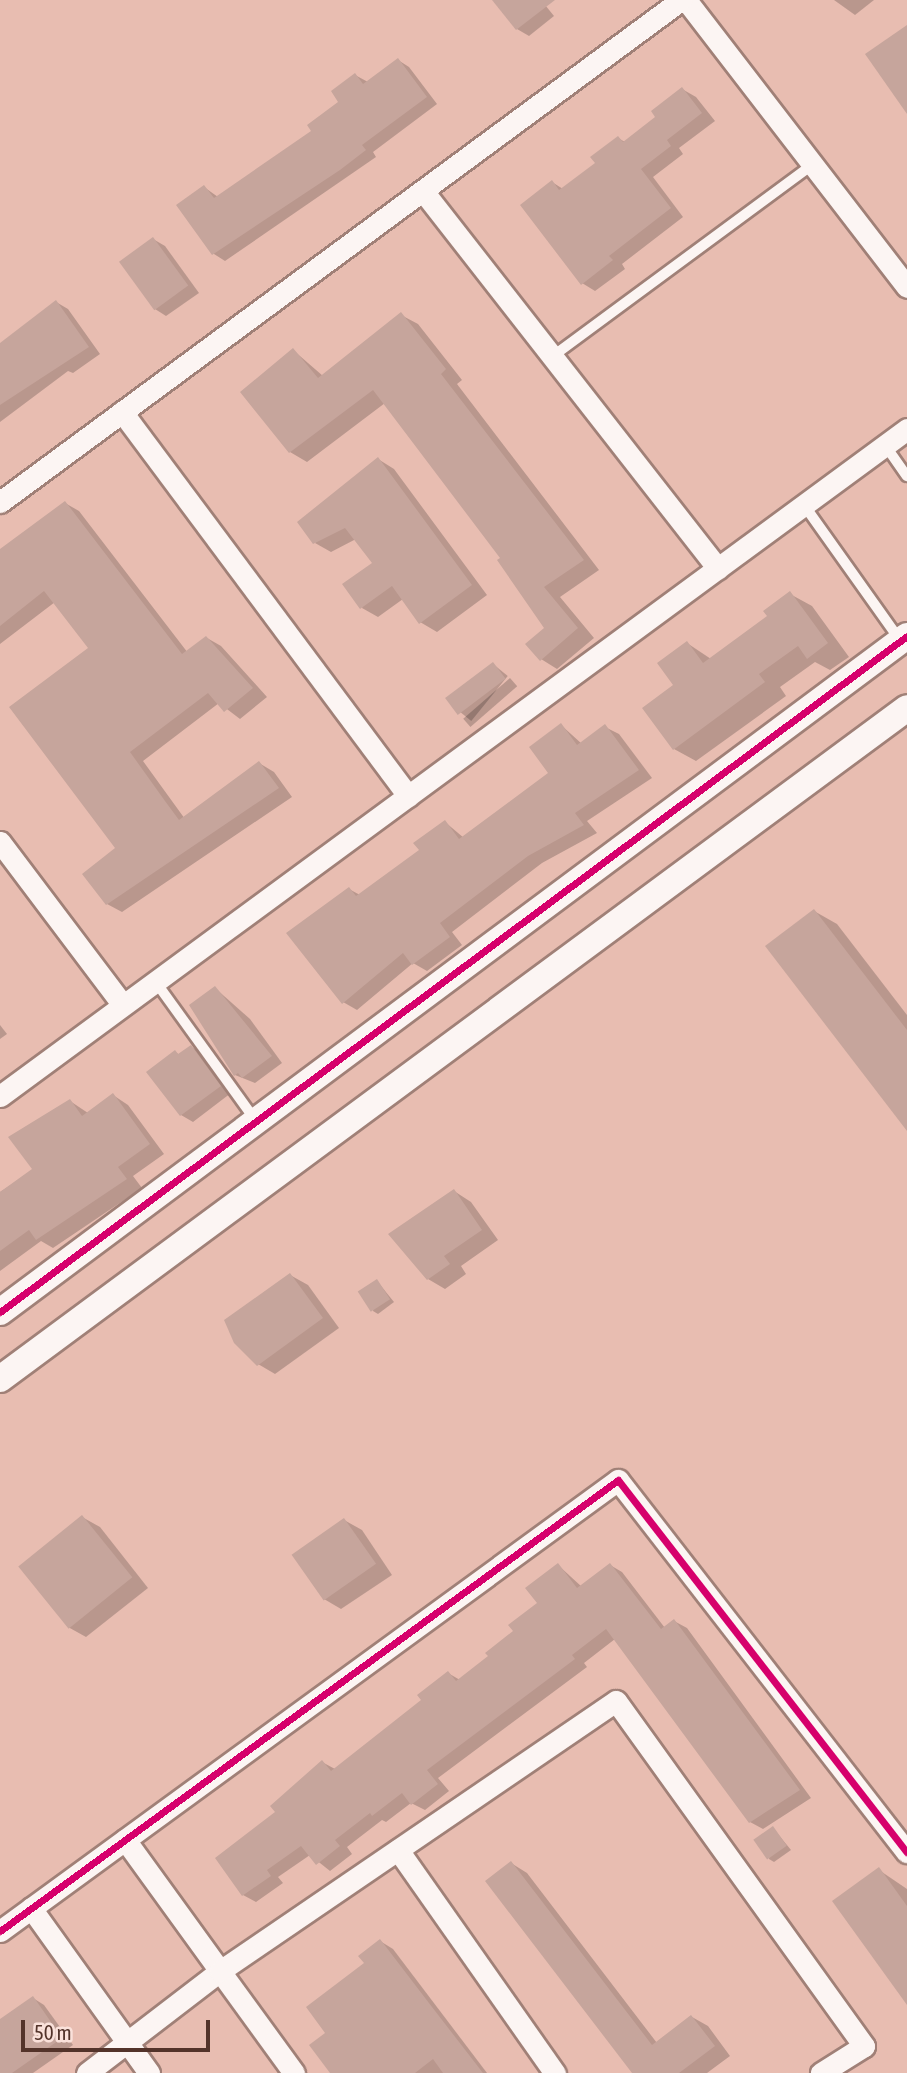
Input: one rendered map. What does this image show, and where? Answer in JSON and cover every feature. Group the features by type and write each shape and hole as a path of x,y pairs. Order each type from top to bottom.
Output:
{"street":[{"path":"0,502 684,0 907,287"},
{"path":"423,191 718,568"},
{"path":"122,412 408,796"},
{"path":"0,1096 907,429"},
{"path":"0,1312 904,639"},
{"path":"0,1379 907,708"},
{"path":"0,842 123,1005"},
{"path":"0,1930 618,1480 907,1852"},
{"path":"86,2073 220,1971 616,1701 864,2046 821,2073"},
{"path":"125,1840 294,2073"},
{"path":"398,1850 555,2073"},
{"path":"31,1908 149,2073"}],"lane":[{"path":"553,356 813,164"},
{"path":"885,445 907,476"},
{"path":"804,505 904,639"},
{"path":"155,981 256,1121"}],"building":[{"path":"492,0 555,0 516,30"},
{"path":"907,25 907,114 865,54"},
{"path":"398,58 427,97 362,145 366,150 340,170 212,255 176,205 204,185 214,198 311,131 307,125 338,102 331,91 355,73 363,84"},
{"path":"682,87 702,113 667,140 671,146 641,169 671,208 609,256 613,260 581,285 520,205 552,180 559,190 595,163 590,157 618,136 623,142 655,117 651,111"},
{"path":"153,237 188,286 154,310 119,262"},
{"path":"56,300 89,347 0,405 0,343"},
{"path":"401,312 446,369 441,374 584,560 544,587 578,628 540,661 525,644 544,628 497,560 500,558 373,390 289,453 240,392 293,348 318,378"},
{"path":"378,457 472,585 419,624 392,586 360,609 342,584 372,563 345,528 313,544 297,522"},
{"path":"65,501 182,654 206,636 253,688 224,712 208,693 130,752 179,820 259,761 279,788 106,905 82,874 115,848 9,707 88,648 44,591 0,626 0,549"},
{"path":"790,591 828,643 807,659 798,646 759,674 765,682 673,750 642,708 673,685 657,663 687,641 703,663 767,616 763,611"},
{"path":"493,662 506,679 458,715 445,698"},
{"path":"561,723 577,745 605,724 639,770 575,813 584,825 528,856 440,923 450,937 412,965 403,953 342,1004 286,933 349,887 356,896 419,850 413,843 445,820 459,839 548,773 529,747"},
{"path":"814,909 907,1030 907,1131 765,946"},
{"path":"215,986 272,1056 242,1078 238,1073 234,1076 189,1005"},
{"path":"191,1045 221,1086 180,1116 146,1072 175,1050 178,1054"},
{"path":"113,1093 150,1144 118,1167 127,1179 36,1240 29,1230 0,1251 0,1192 32,1169 8,1137 70,1099 82,1116"},
{"path":"454,1189 482,1230 444,1256 450,1264 427,1280 388,1234"},
{"path":"290,1273 323,1318 257,1366 234,1343 224,1320"},
{"path":"377,1279 390,1299 371,1312 358,1292"},
{"path":"82,1515 132,1577 69,1629 18,1567"},
{"path":"344,1518 376,1564 324,1601 292,1555"},
{"path":"558,1563 577,1588 610,1563 661,1629 674,1619 800,1790 749,1823 606,1629 572,1655 575,1659 427,1770 438,1784 411,1805 402,1793 372,1816 370,1813 335,1840 340,1846 316,1865 301,1846 267,1870 271,1876 242,1896 215,1858 275,1812 270,1806 322,1760 331,1771 421,1700 417,1695 448,1671 456,1681 488,1656 485,1653 513,1631 508,1625 537,1603 525,1588"},
{"path":"773,1826 787,1846 767,1859 753,1840"},
{"path":"511,1861 652,2045 691,2015 715,2046 679,2073 632,2073 485,1881"},
{"path":"879,1867 907,1906 907,2005 832,1901"},
{"path":"380,1939 483,2073 443,2073 433,2059 415,2073 330,2073 309,2045 325,2033 306,2007 364,1963 358,1956"},
{"path":"33,1996 62,2038 12,2073 0,2073 0,2019"}],"cycle path":[{"path":"0,1312 907,636"},
{"path":"0,1931 618,1480 907,1852"}]}
